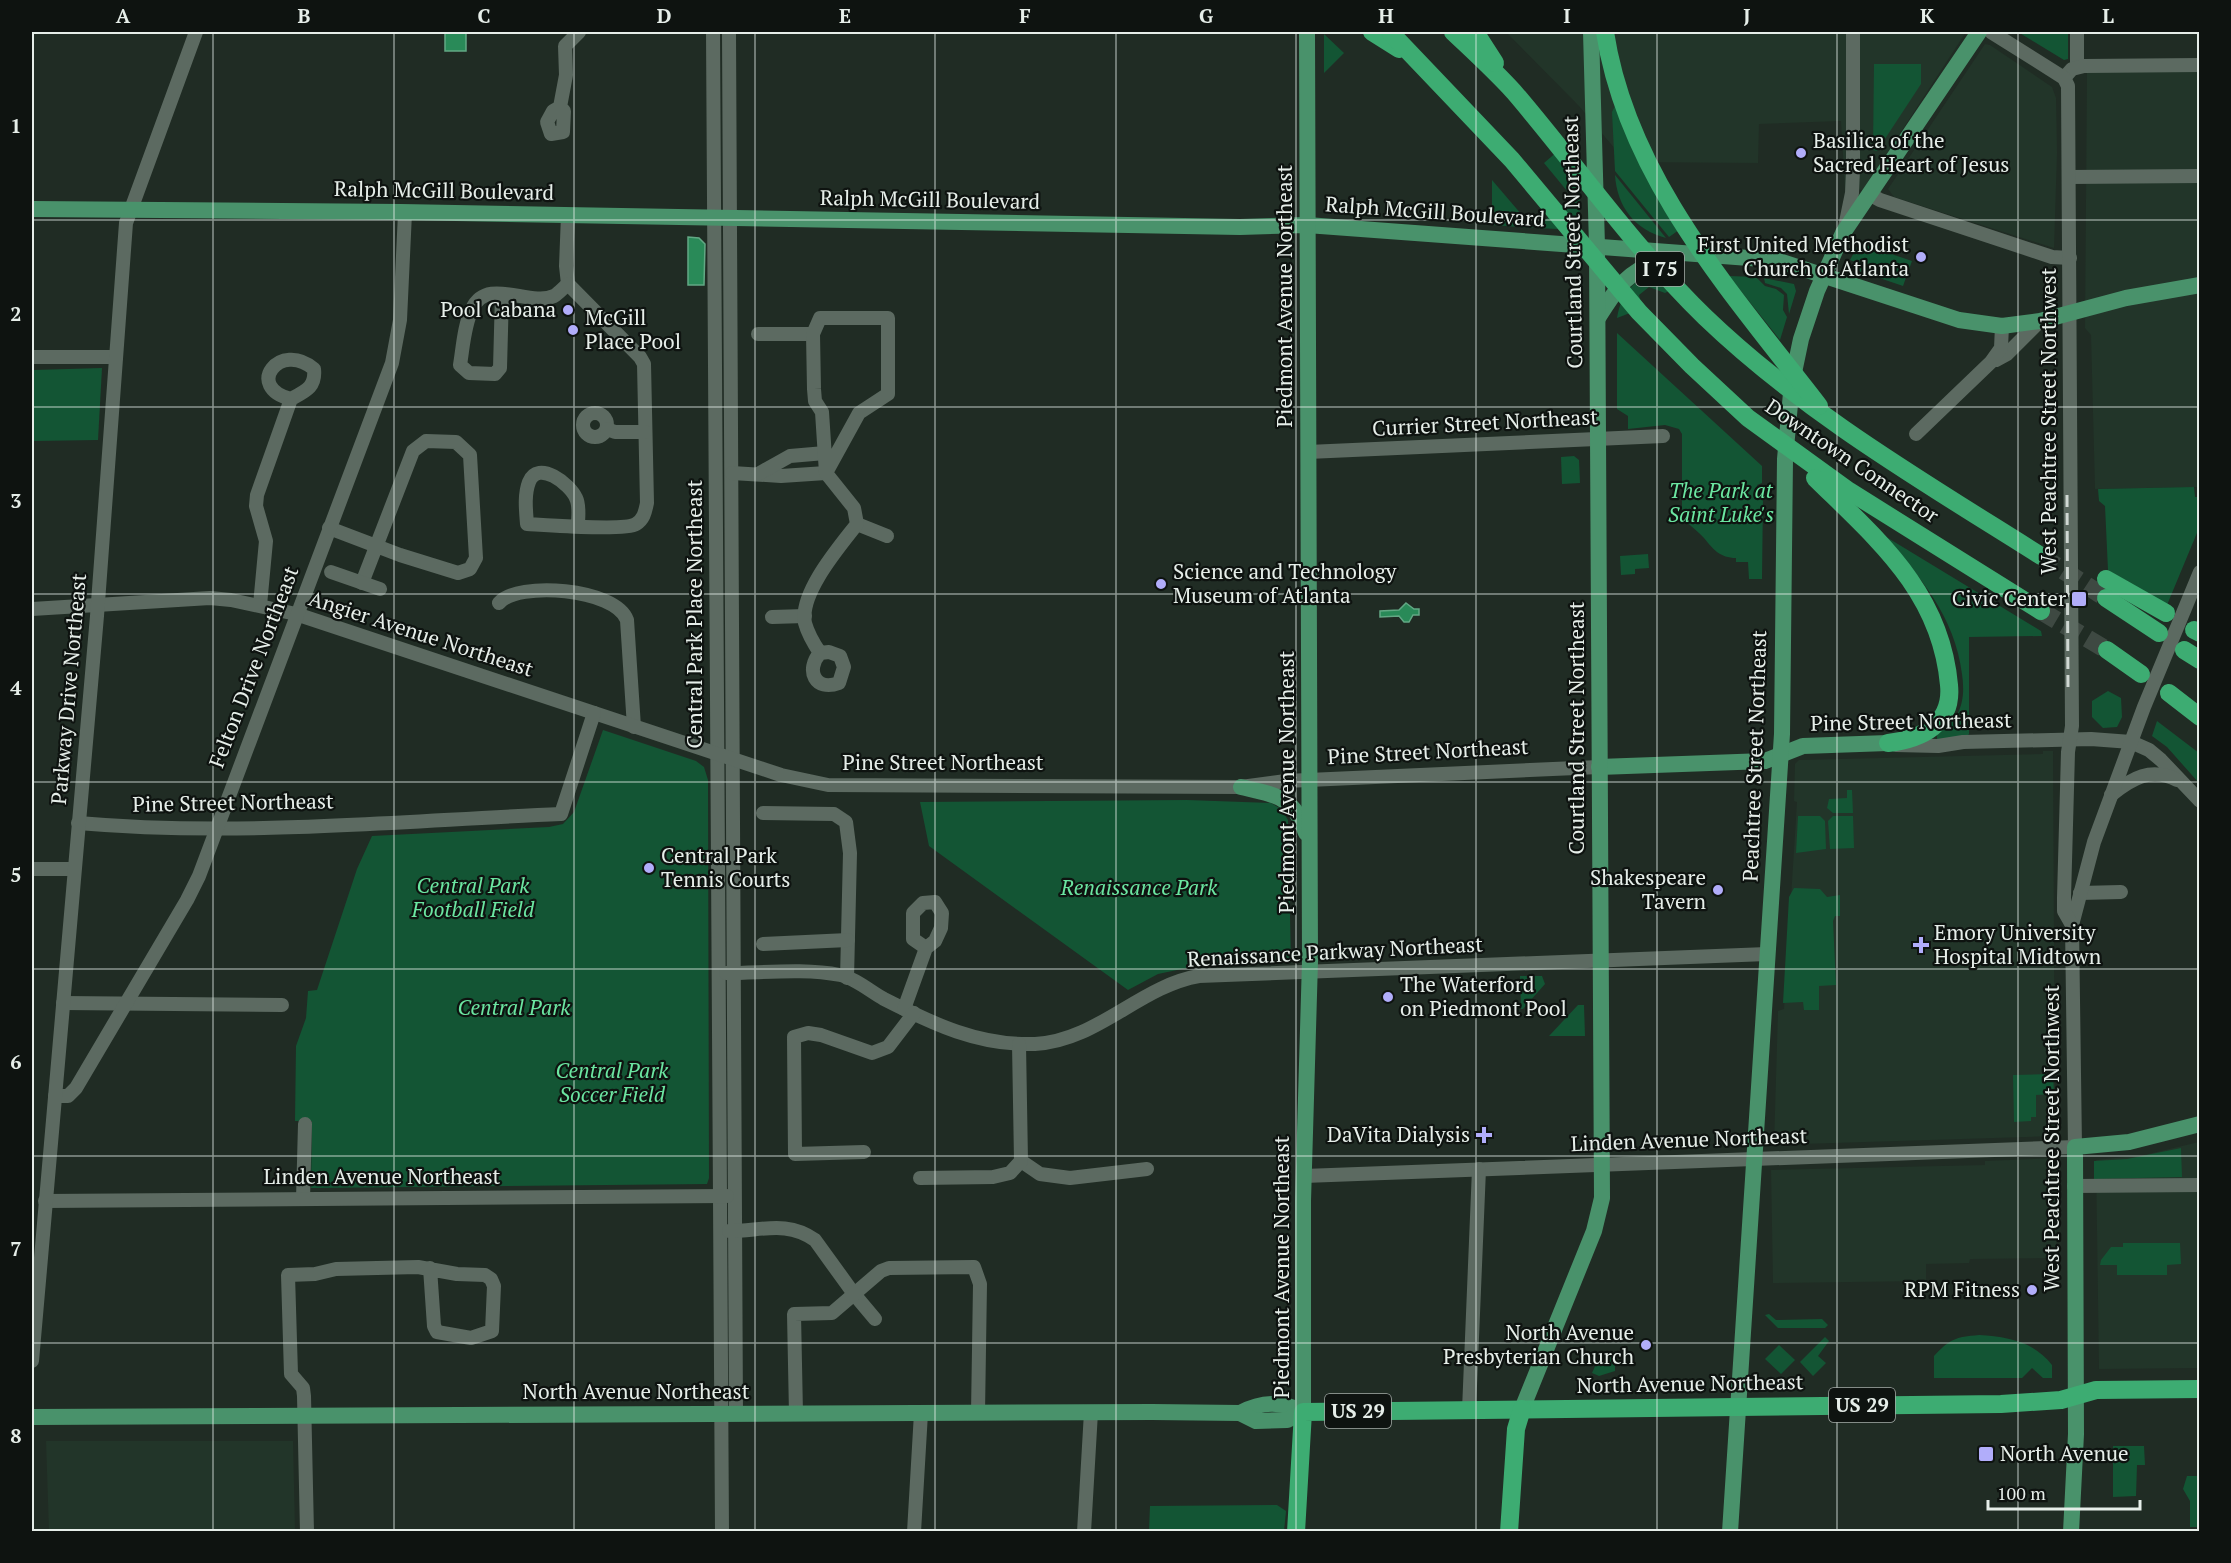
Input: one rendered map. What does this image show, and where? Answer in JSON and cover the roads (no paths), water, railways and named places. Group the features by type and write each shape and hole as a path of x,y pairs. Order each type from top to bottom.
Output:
{"highway":[{"path":"1372,32 1427,69"},
{"name":"Downtown Connector","path":"1390,32 1512,160 1647,320 1700,374 1782,445 1850,491 2041,611"},
{"name":"Downtown Connector","path":"1453,32 1512,90 1609,211 1680,292 1768,373 1833,424 2041,556"},
{"path":"1475,32 1512,90"},
{"path":"1605,32 1621,102 1650,168 1728,288 1833,424"},
{"path":"1782,445 1900,566 1925,602 1937,626 1950,690 1945,714 1937,725 1919,737 1888,743"},
{"path":"2106,579 2175,612"},
{"path":"2106,598 2159,633"},
{"path":"2107,650 2141,674"},
{"path":"2169,693 2199,717"},
{"name":"US 29","path":"2076,1397 2097,1390 2199,1389"},
{"name":"North Avenue Northeast","path":"1303,1412 2001,1404 2076,1397"},
{"path":"1509,1532 1516,1429 1522,1409"},
{"name":"Piedmont Avenue Northeast","path":"1296,1532 1303,1412"}],"main road":[{"name":"Piedmont Avenue Northeast","path":"1303,1412 1304,1176 1310,972 1307,32"},
{"name":"Courtland Street Northeast","path":"1522,1409 1594,1231 1602,1198 1597,246 1591,32"},
{"name":"Peachtree Street Northeast","path":"1730,1532 1740,1406 1780,753 1787,418 1798,352 1824,275 1843,233 1979,32"},
{"path":"1596,170 1626,225 1649,240 1681,253"},
{"name":"Ralph McGill Boulevard","path":"32,209 568,215 722,220 1240,227 1307,225 1776,260 1959,320 2002,326 2040,321 2126,298 2199,285"},
{"path":"1597,319 1621,284 1635,271 1681,253"},
{"name":"Pine Street Northeast","path":"1599,767 1765,761 1780,753 1803,746 1888,743"},
{"path":"1241,787 1277,796 1288,802 1299,814 1310,842"},
{"path":"2075,1147 2129,1142 2199,1125"},
{"name":"West Peachtree Street Northwest","path":"2071,1532 2076,1397 2075,1147"},
{"name":"North Avenue Northeast","path":"32,1417 1240,1413 1257,1421 1287,1420 1303,1412"}],"street":[{"name":"Parkway Drive Northeast","path":"32,1361 98,605 126,223 196,32"},
{"path":"560,107 566,75 565,46 579,32"},
{"name":"Central Park Place Northeast","path":"713,32 732,473 735,1231 729,1414"},
{"name":"Central Park Place Northeast","path":"729,32 722,220 717,755 719,1231 729,1414"},
{"path":"1843,233 1852,193 1853,32"},
{"path":"1991,32 2064,78 2077,67 2199,65"},
{"path":"2077,32 2077,67"},
{"name":"West Peachtree Street Northwest","path":"2064,78 2068,94 2072,693 2064,911 2072,925 2075,1147"},
{"path":"2069,177 2199,176"},
{"path":"1869,194 1880,200 2042,254 2070,258"},
{"name":"Felton Drive Northeast","path":"55,1096 68,1096 76,1088 187,900 216,829 392,363 400,321 405,213"},
{"path":"568,215 566,267 568,284 640,357 645,379 647,503 643,518 634,525 578,525 527,524 527,494 533,476 538,473 552,475 574,494 577,501 578,525"},
{"path":"502,294 500,368 495,374 469,373 460,365 470,312 484,295 502,294 537,299 554,296 568,284"},
{"path":"820,653 810,636 805,616 808,599 827,562 857,524 854,508 826,473 822,412 815,401 813,334 820,318 888,318 888,394 859,413 826,473"},
{"path":"1991,362 2007,354 2040,321"},
{"path":"1916,434 1991,362 2001,348 2002,326"},
{"path":"758,334 813,334"},
{"path":"32,357 116,357"},
{"path":"260,605 266,541 256,506 257,495 291,399"},
{"path":"607,429 615,432 645,432"},
{"name":"Currier Street Northeast","path":"1308,452 1663,436"},
{"path":"329,528 375,546 458,573 470,569 476,558 470,455 456,442 426,441 413,451 375,546 362,583"},
{"path":"732,473 763,475 797,466 825,453"},
{"path":"763,475 769,465 797,466 826,473"},
{"path":"857,524 887,536"},
{"path":"331,572 380,590"},
{"path":"2072,925 2111,795 2144,707 2175,612 2199,573"},
{"path":"499,603 504,597 514,594 574,592 613,603 624,612 633,727"},
{"name":"Angier Avenue Northeast","path":"32,609 210,598 260,605 296,614 717,755"},
{"path":"772,617 805,616"},
{"name":"Pine Street Northeast","path":"78,822 152,829 216,829 561,814 594,713"},
{"name":"Pine Street Northeast","path":"1888,743 1906,747 1983,742 2112,739 2131,742"},
{"path":"2131,742 2149,750 2199,801"},
{"name":"Pine Street Northeast","path":"717,755 781,775 828,785 1241,787 1310,780 1599,767"},
{"path":"2111,795 2135,778 2146,774 2169,776 2182,782"},
{"path":"763,813 834,814 846,822 849,834 848,978"},
{"path":"32,869 74,869"},
{"path":"2080,893 2121,892"},
{"path":"763,944 848,940"},
{"path":"864,1152 795,1154 794,1037 808,1033 821,1035 872,1053 888,1047 909,1011 926,948"},
{"name":"Renaissance Parkway Northeast","path":"718,972 842,975 909,1011 963,1035 991,1042 1019,1044 1055,1042 1096,1026 1182,979 1199,976 1767,954"},
{"path":"63,1003 282,1005"},
{"path":"920,1178 993,1176 1010,1173 1021,1161 1019,1044"},
{"path":"303,1199 305,1124"},
{"name":"Linden Avenue Northeast","path":"1304,1176 2075,1147"},
{"path":"1021,1161 1040,1174 1070,1178 1147,1169"},
{"path":"1469,1410 1479,1169"},
{"path":"2074,1186 2199,1185"},
{"path":"719,1196 735,1196"},
{"name":"Linden Avenue Northeast","path":"45,1201 719,1196"},
{"path":"719,1231 798,1228 815,1240 854,1294 876,1319"},
{"path":"796,1414 794,1314 827,1315 889,1268 974,1267 980,1284 978,1413"},
{"path":"308,1532 303,1388 291,1374 288,1275 315,1274 336,1269 430,1268 457,1274 485,1275 491,1279 494,1294 492,1331 471,1338 442,1335 437,1332 433,1321 430,1268"},
{"path":"914,1532 921,1413"},
{"path":"1084,1532 1091,1413"},
{"path":"722,1532 729,1414"}],"tunnel":[{"path":"2041,556 2106,598"},
{"path":"2041,611 2107,650"}],"railway":[{"path":"2067,495 2068,692"}],"place":[{"name":"Basilica of the Sacred Heart of Jesus","path":"1801,153"},
{"name":"First United Methodist Church of Atlanta","path":"1921,257"},
{"name":"Pool Cabana","path":"568,310"},
{"name":"McGill Place Pool","path":"573,330"},
{"name":"Science and Technology Museum of Atlanta","path":"1161,584"},
{"name":"Civic Center","path":"2079,599"},
{"name":"Central Park Tennis Courts","path":"649,868"},
{"name":"Shakespeare Tavern","path":"1718,890"},
{"name":"Emory University Hospital Midtown","path":"1921,945"},
{"name":"The Waterford on Piedmont Pool","path":"1388,997"},
{"name":"DaVita Dialysis","path":"1484,1135"},
{"name":"RPM Fitness","path":"2032,1290"},
{"name":"North Avenue Presbyterian Church","path":"1646,1345"},
{"name":"North Avenue","path":"1986,1454"}],"park label":[{"name":"The Park at Saint Luke's","path":"1721,503"},
{"name":"Renaissance Park","path":"1139,888"},
{"name":"Central Park Football Field","path":"473,898"},
{"name":"Central Park","path":"514,1008"},
{"name":"Central Park Soccer Field","path":"612,1083"}]}
